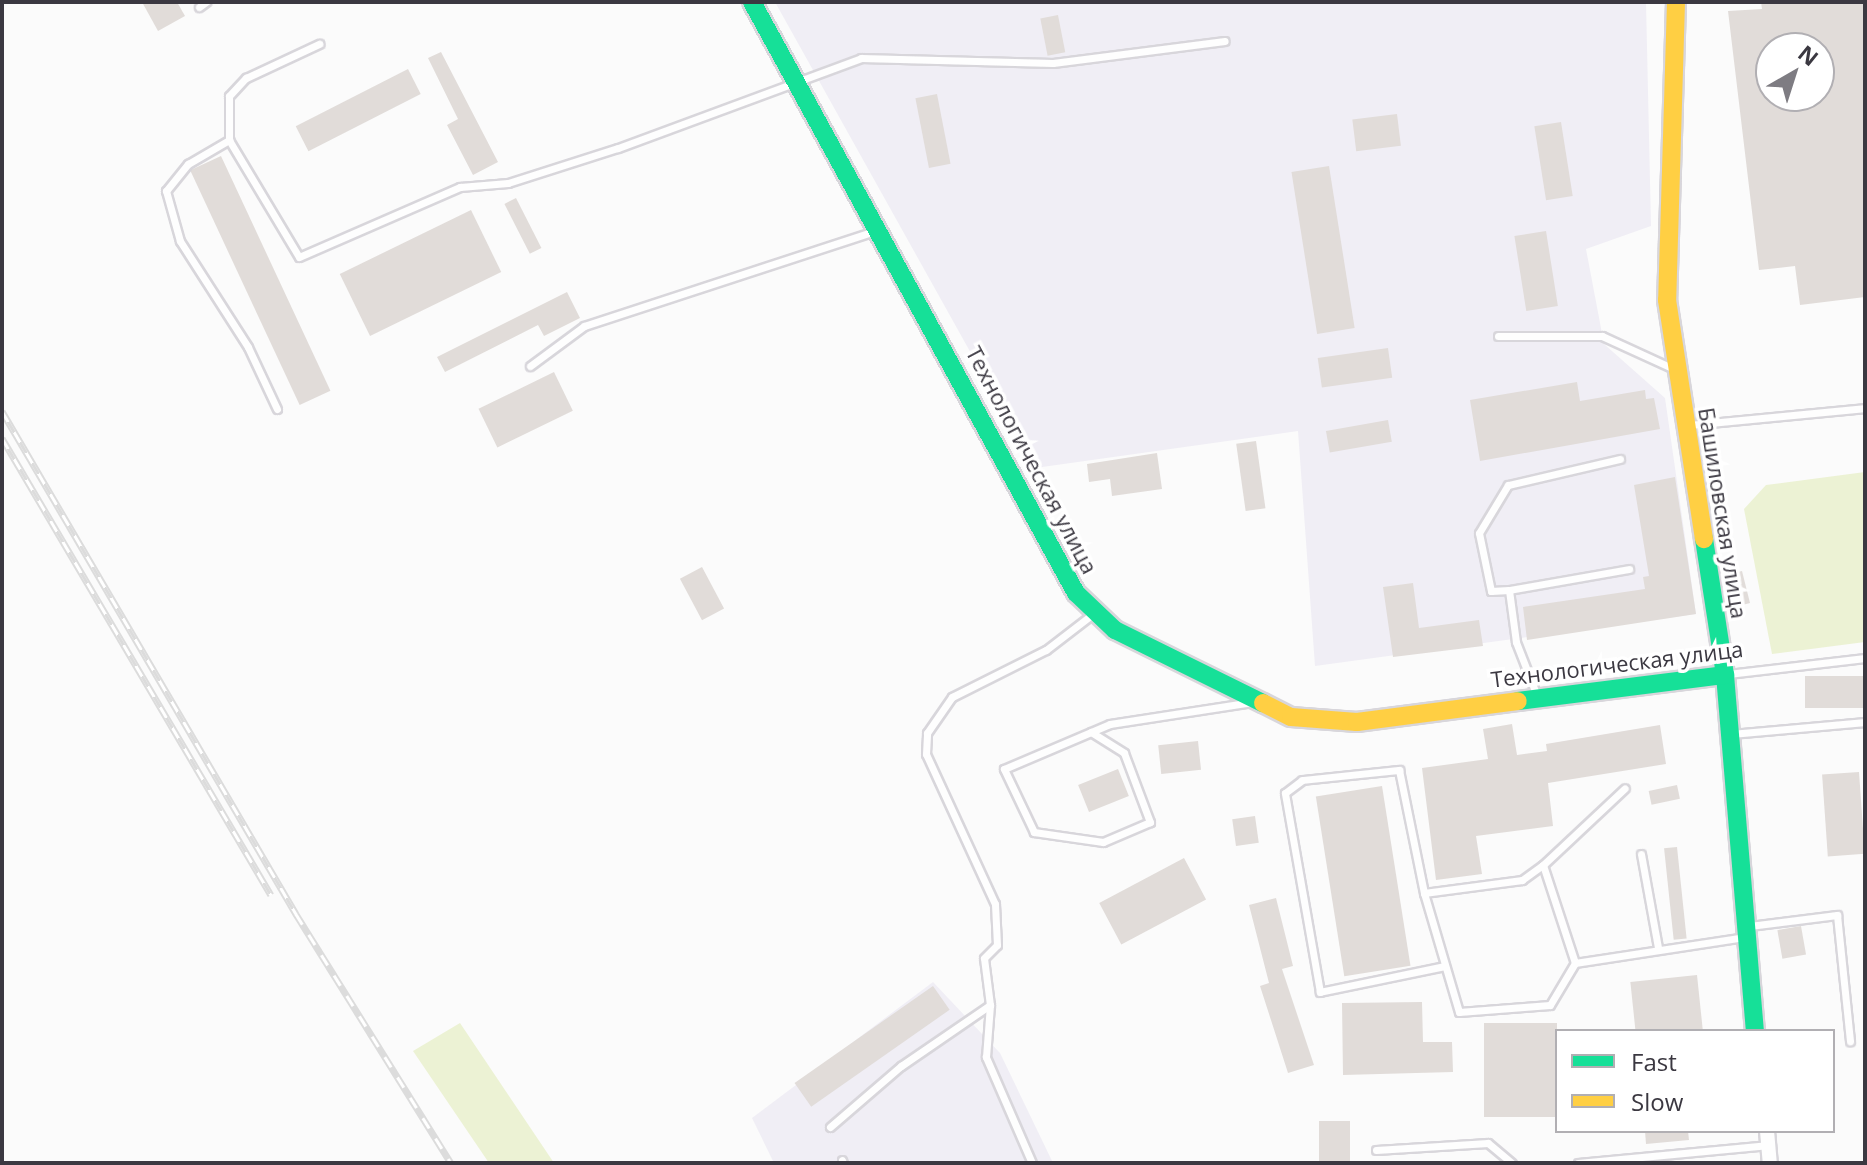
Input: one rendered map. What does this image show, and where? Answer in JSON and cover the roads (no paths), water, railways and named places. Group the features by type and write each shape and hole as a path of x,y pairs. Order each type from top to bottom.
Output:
{"street":[{"name":"Технологическая улица","path":"752,2 881,229 1076,593 1094,613 1163,658 1291,717 1357,722 1725,675"},
{"name":"Башиловская улица","path":"1676,2 1667,300 1684,426 1725,675 1743,932 1755,1029"},
{"path":"1768,1138 1770,1163"}],"lane":[{"path":"319,44 246,78 229,96 229,140 299,257 460,187 508,183 536,174 861,58 1053,63 1225,41"},
{"path":"229,140 188,164 166,191 180,241 248,347 277,409"},
{"path":"530,366 584,326 881,229"},
{"path":"1498,336 1602,336 1676,370"},
{"path":"1684,426 1865,408"},
{"path":"1620,459 1508,485 1479,533 1491,591 1629,569"},
{"path":"1509,590 1516,642 1538,698"},
{"path":"1032,1163 986,1057 990,1005 984,958 997,945 995,904 926,754 927,733 952,697 1046,650 1094,613"},
{"name":"Технологическая улица","path":"1725,675 1865,658"},
{"path":"1091,732 1124,753 1150,822 1103,842 1034,832 1004,769 1091,732 1110,724 1254,702"},
{"path":"1729,735 1865,722"},
{"path":"1445,966 1320,992 1285,793 1302,780 1399,770 1424,893 1459,1012 1550,1005 1575,963 1543,865"},
{"path":"1424,893 1522,880 1543,865 1625,788"},
{"path":"1641,854 1658,948"},
{"path":"1575,963 1837,915 1850,1041"},
{"path":"830,1127 901,1066 990,1005"},
{"path":"1578,1163 1768,1138"},
{"path":"1376,1150 1488,1143 1512,1163"}],"railway":[{"path":"2,411 296,914 451,1163"},
{"path":"2,438 271,895"}]}
